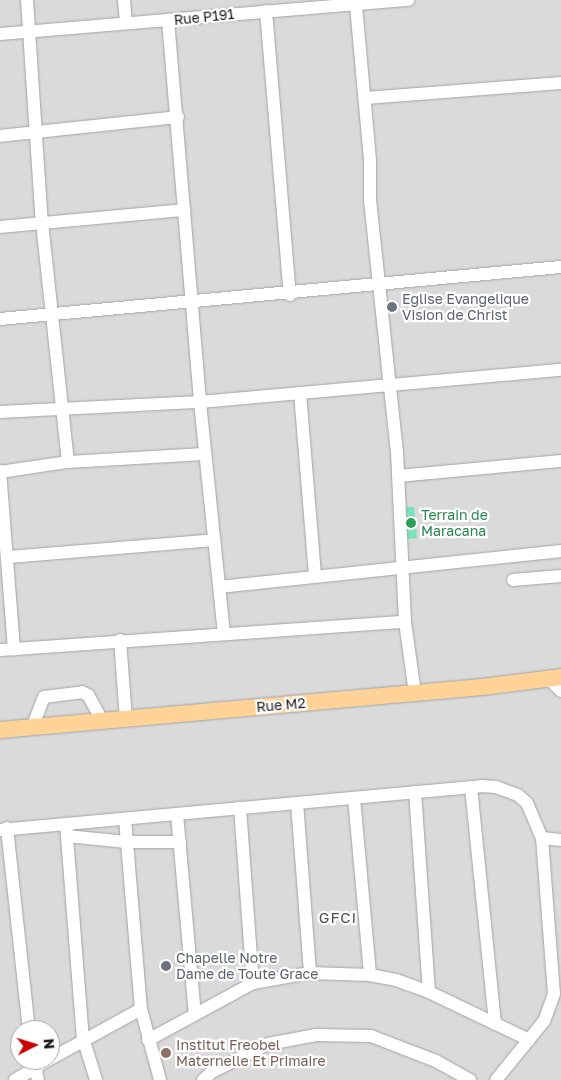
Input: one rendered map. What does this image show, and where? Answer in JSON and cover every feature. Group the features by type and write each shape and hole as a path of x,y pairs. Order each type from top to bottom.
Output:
{"main road":[{"name":"Rue M2","path":"0,730 415,693 555,678"}],"street":[{"path":"28,0 42,223 54,314 68,462"},
{"path":"124,0 126,22"},
{"name":"Rue P191","path":"0,34 266,11 335,3 356,6 409,0"},
{"path":"356,6 365,98 370,200 398,476 405,622 415,693"},
{"path":"266,11 290,295"},
{"path":"168,20 178,117 204,454 224,633"},
{"path":"365,98 561,83"},
{"path":"0,136 178,117"},
{"path":"0,227 184,210"},
{"path":"0,319 192,301 290,295 561,267"},
{"path":"0,412 200,402 561,370"},
{"path":"300,393 315,576"},
{"path":"14,649 9,557 0,472 68,462 204,454"},
{"path":"398,476 561,461"},
{"path":"9,557 214,540"},
{"path":"219,587 403,566 561,551"},
{"path":"513,580 561,576"},
{"path":"0,650 120,640 405,622"},
{"path":"120,640 126,719"},
{"path":"555,678 561,691"},
{"path":"32,728 44,697 82,692 88,695 104,722"},
{"path":"66,830 125,819 415,792 496,787 518,795 527,803 542,838 554,994 544,1020 496,1080"},
{"path":"470,788 495,1024"},
{"path":"415,792 429,992"},
{"path":"354,798 370,975"},
{"path":"297,803 310,972"},
{"path":"240,808 252,983"},
{"path":"177,814 195,1014"},
{"path":"125,819 141,1010 160,1080"},
{"path":"29,1020 4,829 66,830 127,842 180,842"},
{"path":"66,830 83,1038 96,1080"},
{"path":"542,838 561,840"},
{"path":"148,1040 252,983 310,972 370,975 429,992 529,1040"},
{"path":"60,1052 83,1038 141,1010"},
{"path":"203,1080 212,1072 268,1044 316,1035 371,1036 436,1061 470,1080"},
{"path":"15,1080 33,1070"}],"shaded area":[{"path":"0,0 561,0 561,1080 0,1080"}],"green space":[{"name":"Terrain de Maracana","path":"404,507 414,507 417,538 407,539"}],"place":[{"name":"Eglise Evangelique Vision de Christ","path":"392,307"},
{"name":"Terrain de Maracana","path":"411,523"},
{"name":"Chapelle Notre Dame de Toute Grace","path":"166,966"},
{"name":"Institut Freobel Maternelle Et Primaire","path":"166,1053"}],"district":[{"name":"GFCI","path":"338,918"}]}
